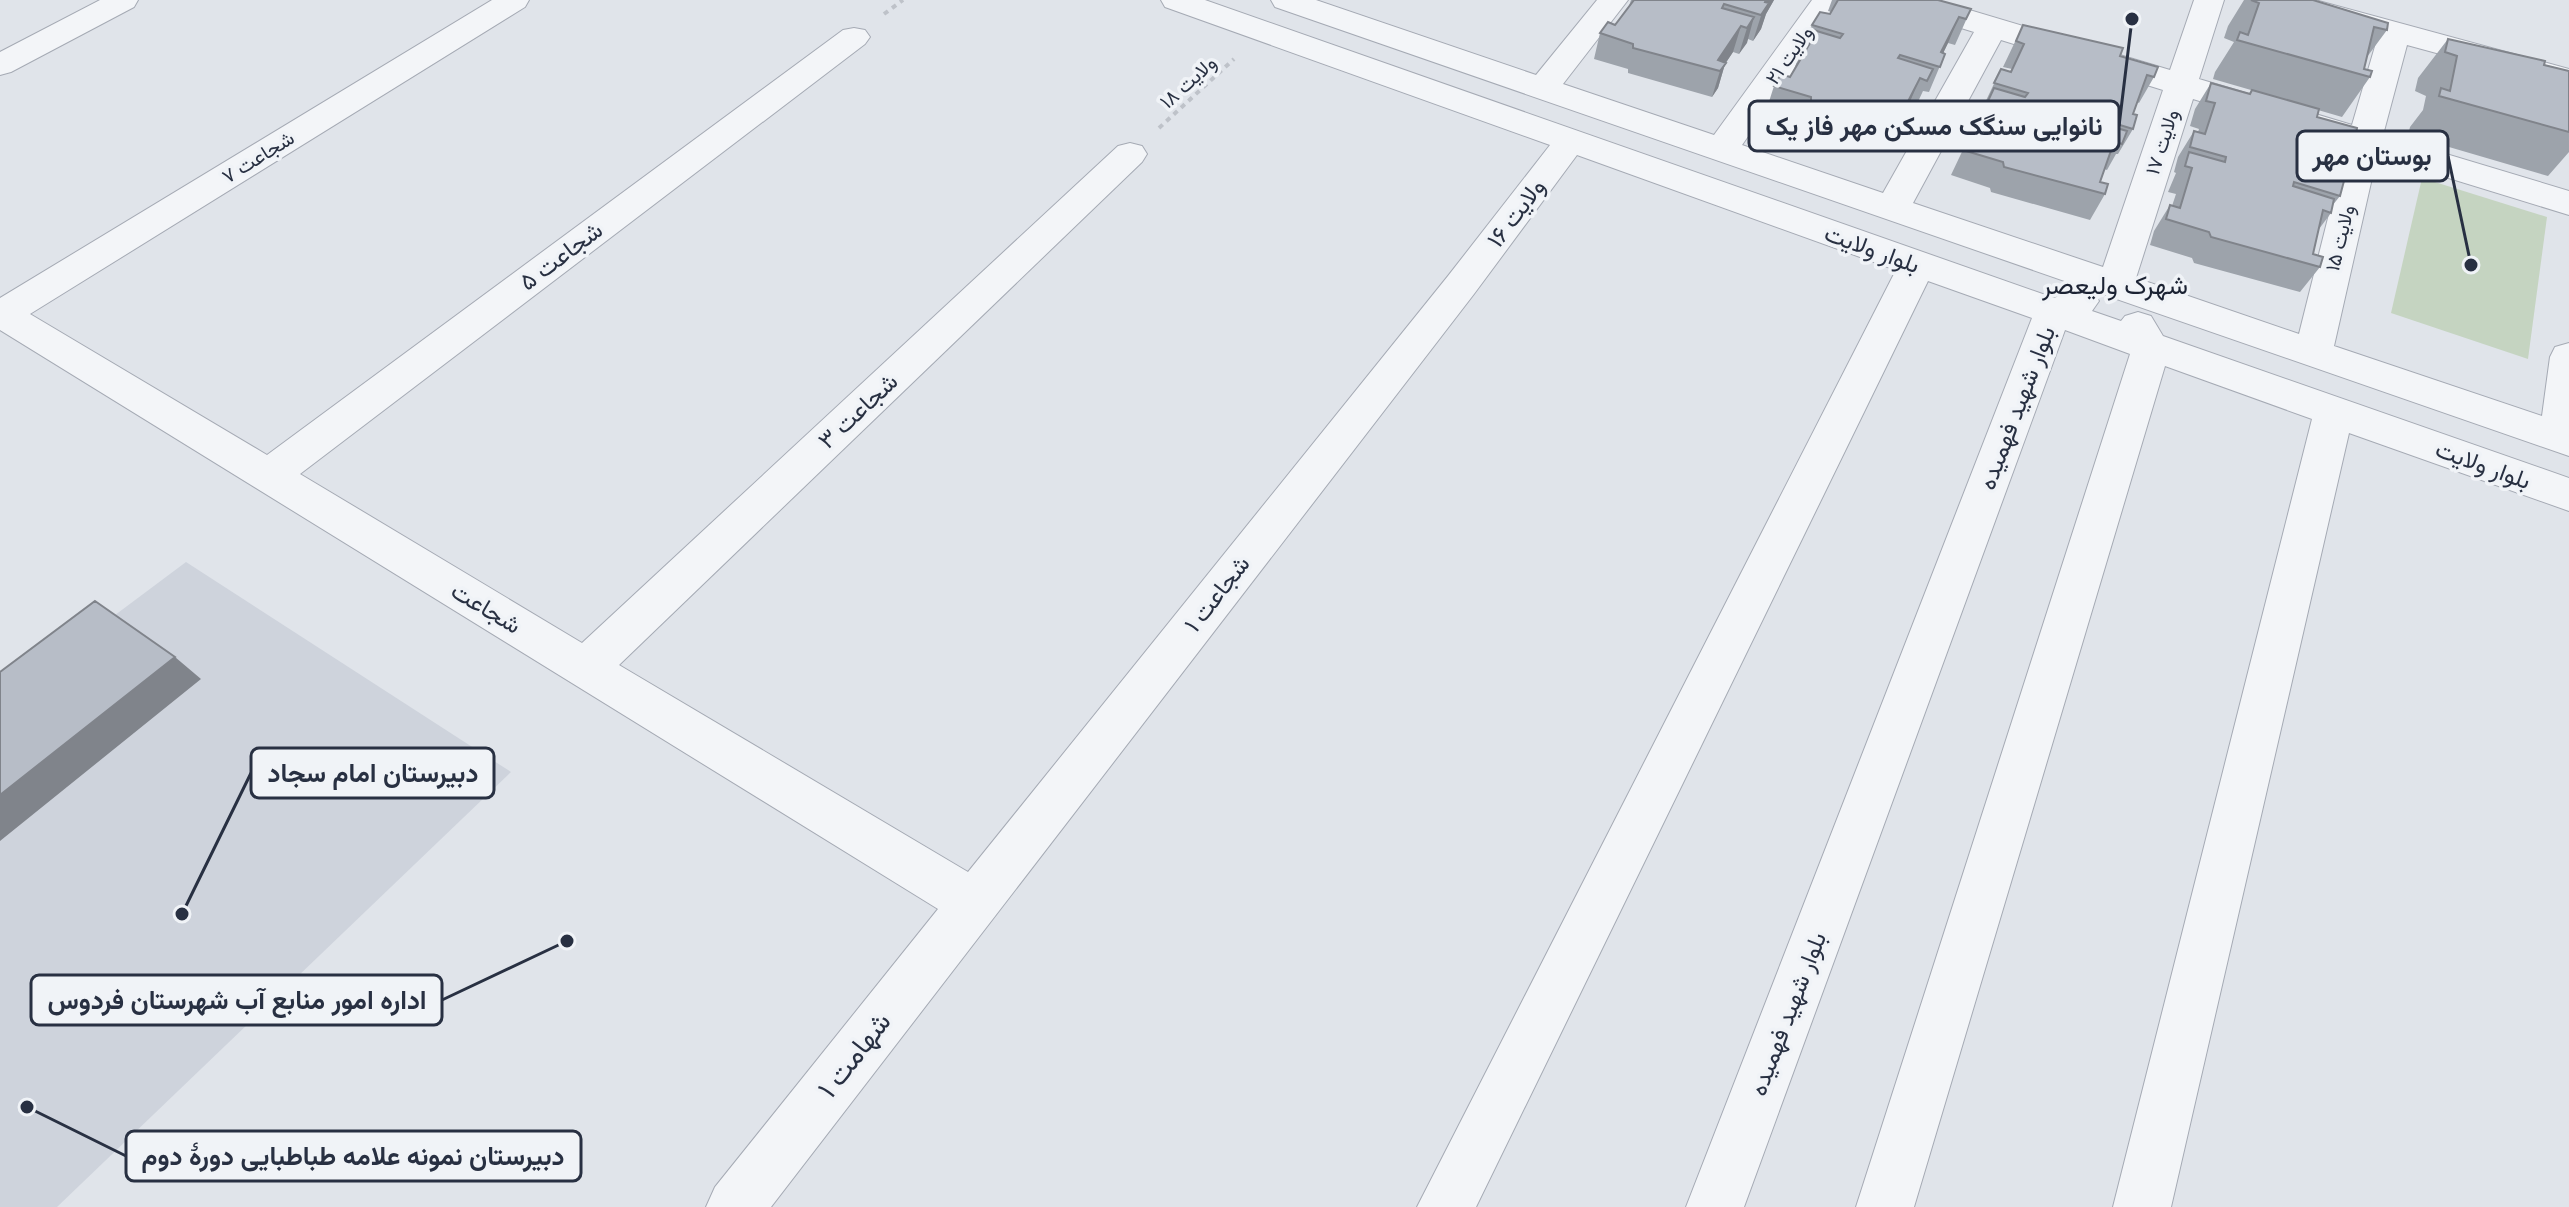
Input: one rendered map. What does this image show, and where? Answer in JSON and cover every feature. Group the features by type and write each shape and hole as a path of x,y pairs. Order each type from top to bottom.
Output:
{"street":[{"path":"0,65 123,0"},
{"name":"شجاعت ۷","path":"1,313 514,0"},
{"name":"بلوار ولایت","path":"1176,0 2052,314 2569,495"},
{"name":"بلوار ولایت","path":"1286,0 2565,440"},
{"path":"1543,88 1613,0"},
{"name":"ولایت ۲۱","path":"1722,149 1828,0"},
{"path":"1904,0 2569,203"},
{"name":"ولایت ۱۷","path":"2115,285 2209,0"},
{"path":"2280,0 2569,79"},
{"path":"1892,208 1993,26"},
{"name":"ولایت ۱۵","path":"2313,353 2364,141 2395,32"},
{"name":"شجاعت ۵","path":"268,476 854,37"},
{"name":"ولایت ۱۶","path":"1461,285 1571,140"},
{"name":"شجاعت ۳","path":"586,668 1130,154"},
{"path":"1446,1207 1917,265"},
{"name":"شجاعت ۱","path":"973,903 1461,285"},
{"path":"1885,1207 2151,349 2115,285"},
{"name":"بلوار شهید فهمیده","path":"1715,1207 2052,314 2115,285"},
{"name":"شجاعت","path":"1,313 973,903"},
{"path":"2565,440 2569,357"},
{"path":"2142,1207 2334,412"},
{"name":"شهامت ۱","path":"735,1207 973,903"}],"path":[{"name":"ولایت ۱۸","path":"1130,154 1265,32"}],"shaded area":[{"path":"186,562 511,772 57,1207 0,1207 0,701"}],"green space":[{"path":"2422,178 2547,217 2528,359 2391,313"}],"building":[{"path":"1634,0 1766,0 1769,3 1761,15 1724,4 1722,8 1754,17 1747,28 1741,26 1718,60 1726,63 1720,71 1633,48 1633,44 1600,33 1608,22 1615,25"},
{"path":"1838,0 1938,0 1971,9 1966,19 1959,17 1941,52 1945,54 1940,67 1900,55 1898,58 1933,69 1927,81 1920,78 1901,115 1909,117 1905,127 1811,101 1811,97 1774,86 1781,74 1790,77 1810,43 1803,41 1810,29 1840,38 1843,34 1812,25 1820,12 1830,14"},
{"path":"2251,0 2313,0 2388,23 2387,30 2374,27 2364,69 2372,71 2370,77 2237,40 2240,32 2248,35 2259,3"},
{"path":"2023,25 2123,48 2120,56 2158,67 2154,77 2147,75 2133,114 2137,115 2133,129 2090,116 2089,120 2127,131 2122,144 2114,142 2100,182 2108,184 2105,194 2004,167 2003,162 1963,150 1969,137 1978,140 1994,103 1988,101 1994,88 2025,97 2028,93 1994,83 2001,69 2011,72 2024,44 2016,41"},
{"path":"2448,39 2545,61 2544,65 2569,71 2569,132 2439,96 2441,88 2450,91 2457,56 2445,52"},
{"path":"2211,83 2250,94 2252,90 2319,109 2317,117 2357,128 2355,140 2347,138 2338,179 2344,181 2340,196 2294,182 2293,186 2334,199 2331,213 2323,210 2313,254 2323,257 2320,267 2211,237 2209,232 2166,219 2170,205 2180,208 2192,168 2185,166 2189,152 2225,162 2226,157 2190,147 2194,131 2205,134 2215,103 2206,101"},
{"path":"95,601 175,657 0,795 0,672"}],"place":[{"name":"نانوایی سنگک مسکن مهر فاز یک","path":"2132,19"},
{"name":"بوستان مهر","path":"2471,265"},
{"name":"دبیرستان امام سجاد","path":"182,914"},
{"name":"اداره امور منابع آب شهرستان فردوس","path":"567,941"},
{"name":"دبیرستان نمونه علامه طباطبایی دورهٔ دوم","path":"27,1107"}],"district":[{"name":"شهرک ولیعصر","path":"2115,285"}]}
